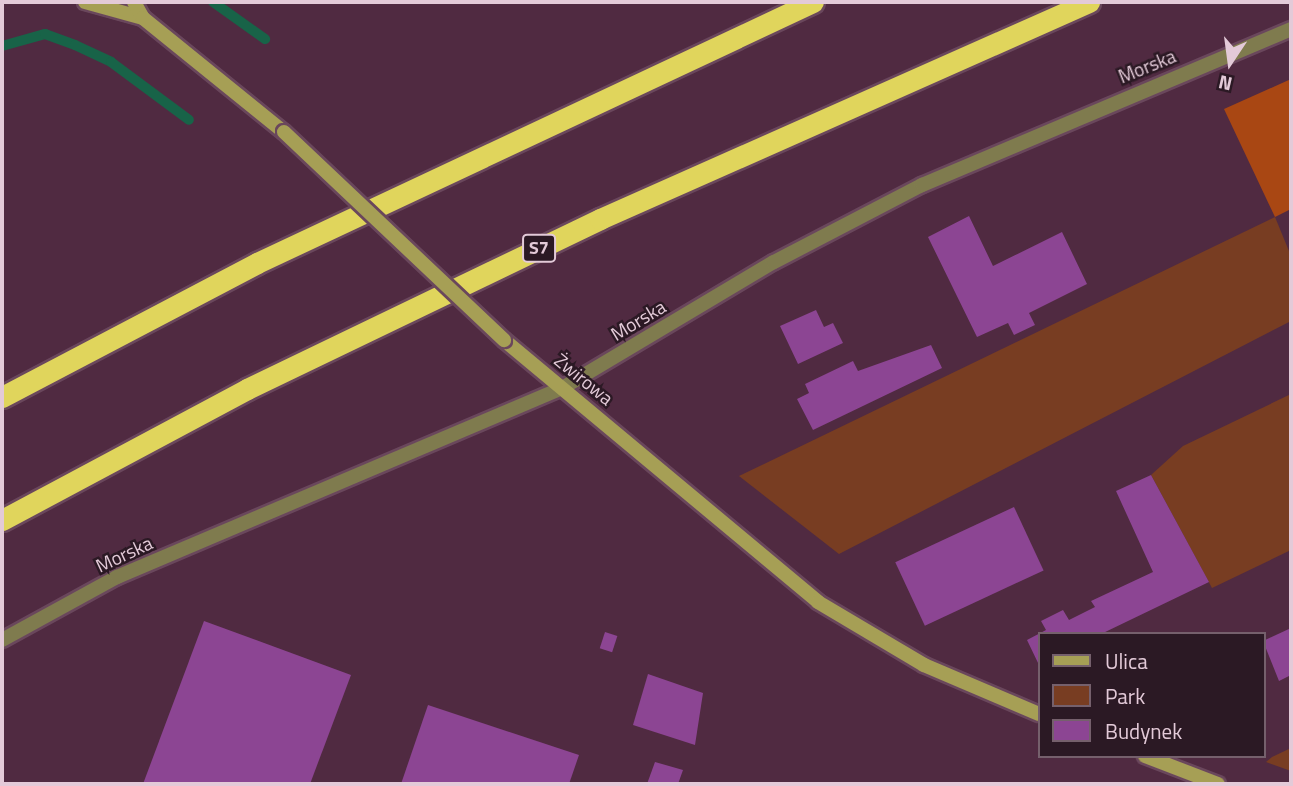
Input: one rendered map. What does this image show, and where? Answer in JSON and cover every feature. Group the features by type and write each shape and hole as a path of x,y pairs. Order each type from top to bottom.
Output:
{"highway":[{"path":"2,397 257,263 813,2"},
{"name":"S7","path":"2,520 247,388 587,225 1088,2"}],"street":[{"name":"Żwirowa","path":"85,2 143,18"},
{"name":"Żwirowa","path":"134,2 143,18 284,132 504,340 564,387 818,602 923,665 1038,714"},
{"name":"Morska","path":"2,640 117,577 564,387 774,262 922,185 1291,29"},
{"path":"1150,758 1217,784"}],"green space":[{"path":"1275,217 1291,256 1291,321 839,554 739,476"},
{"path":"1291,394 1291,550 1212,588 1151,475 1183,446"},
{"path":"1291,748 1291,771 1266,762 1272,757"}],"shaded area":[{"path":"1291,79 1291,209 1275,217 1224,109"}],"building":[{"path":"969,216 993,266 1062,232 1087,284 1029,313 1035,325 1014,335 1008,323 977,337 928,237"},
{"path":"816,310 824,327 833,323 843,343 798,364 780,326"},
{"path":"931,345 942,368 813,430 797,399 809,393 805,384 853,361 858,371"},
{"path":"1151,475 1209,582 1105,632 1042,632 1046,630 1041,621 1063,610 1069,620 1095,607 1091,601 1153,572 1116,491"},
{"path":"1014,507 1044,570 925,626 895,562"},
{"path":"204,621 351,675 310,784 143,784"},
{"path":"1291,628 1291,675 1279,681 1265,640"},
{"path":"605,632 617,636 612,652 600,648"},
{"path":"1038,634 1038,663 1027,640"},
{"path":"648,674 703,693 695,745 633,725"},
{"path":"428,705 579,755 569,784 401,784"},
{"path":"655,762 683,770 678,784 647,784"}],"waterway":[{"path":"213,2 265,39"},
{"path":"2,46 45,34 75,45 111,62 189,120"}]}
